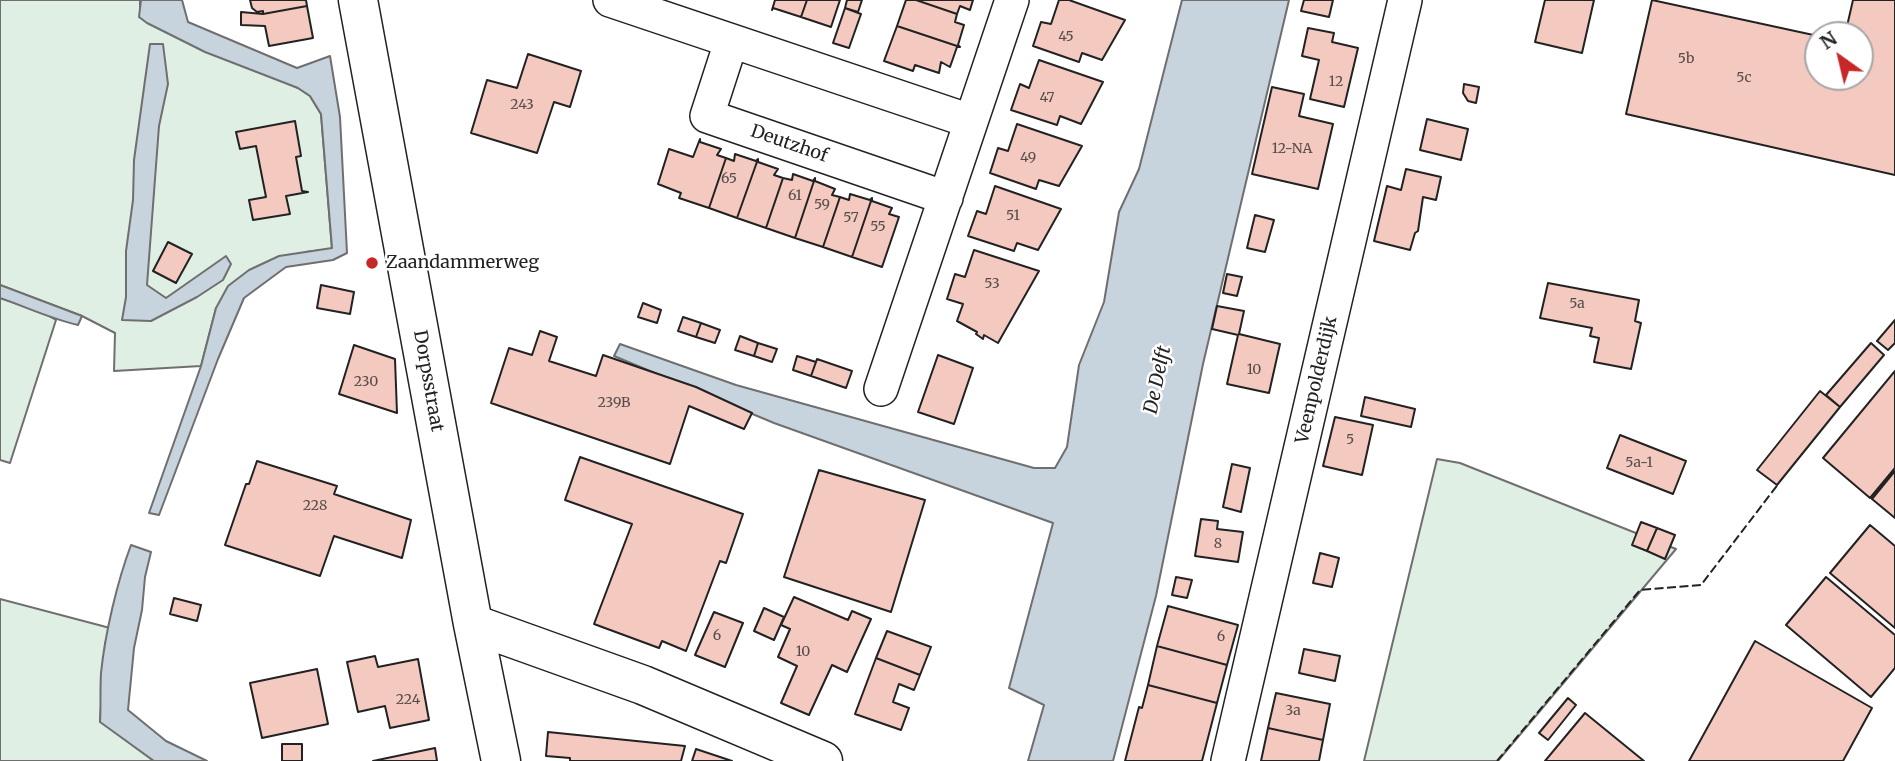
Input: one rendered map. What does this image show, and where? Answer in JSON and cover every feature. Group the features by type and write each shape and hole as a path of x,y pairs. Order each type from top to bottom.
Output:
{"street":[{"name":"Dorpsstraat","path":"358,0 473,624 501,761"},
{"path":"610,0 970,121"},
{"path":"881,389 1012,0"},
{"name":"Veenpolderdijk","path":"1228,761 1405,0"},
{"name":"Deutzhof","path":"731,42 707,116 946,198"},
{"path":"473,624 643,685 823,761"}],"green space":[{"path":"0,0 140,0 140,17 298,88 310,96 321,114 332,249 306,252 216,308 201,366 114,371 115,333 82,316 0,285"},
{"path":"0,298 42,312 56,320 10,463 0,460"},
{"path":"1437,459 1460,463 1676,549 1498,761 1364,761"},
{"path":"0,599 110,628 105,644 100,721 154,761 0,761"}],"water":[{"path":"141,0 182,0 188,22 297,68 330,56 340,117 347,253 333,260 286,267 244,298 159,515 149,513 201,366 216,308 228,286 249,270 279,256 332,248 321,114 310,96 298,88 205,52 147,23 139,17"},
{"name":"De Delft","path":"1182,0 1289,0 1203,364 1156,596 1113,761 1028,761 1044,705 1009,688 1053,523 774,423 614,356 620,344 736,385 1034,468 1055,468 1067,447 1079,365 1104,302 1119,212 1139,169"},
{"path":"150,44 163,44 168,84 159,126 147,285 166,298 226,256 231,264 223,280 151,321 122,320 126,297 126,251 133,200 134,160"},
{"path":"0,285 82,316 78,325 39,313 0,298"},
{"path":"131,545 151,552 134,648 128,710 166,741 207,761 154,761 100,722 105,642 116,591"}],"building":[{"path":"250,0 306,0 307,6 263,14 263,11 257,12 252,8"},
{"path":"775,0 807,0 801,17 773,8 772,10"},
{"path":"807,0 840,0 831,27 801,17"},
{"path":"847,0 862,0 858,12 845,8"},
{"path":"906,0 916,0 957,14 955,22 964,25 958,45 960,47 897,26"},
{"path":"916,0 973,0 970,10 960,6 957,14"},
{"path":"1059,0 1069,0 1125,20 1102,60 1082,53 1079,62 1033,46 1041,22 1051,24"},
{"path":"1304,0 1333,0 1329,17 1301,11"},
{"path":"1545,0 1594,0 1582,53 1535,42"},
{"path":"1652,0 1804,33 1804,91 1874,91 1874,21 1848,21 1853,0 1895,0 1895,175 1626,114"},
{"path":"307,6 313,38 269,46 265,26 241,25 241,12 263,14"},
{"path":"845,8 861,14 849,48 833,43"},
{"path":"897,26 960,47 957,47 950,67 941,62 939,73 915,65 913,71 884,61"},
{"path":"1308,28 1334,33 1332,42 1358,48 1344,107 1310,99 1319,60 1302,56"},
{"path":"528,54 581,71 570,107 554,102 537,153 471,133 487,80 517,88"},
{"path":"1039,60 1103,82 1081,124 1060,116 1057,125 1011,110 1020,84 1029,88"},
{"path":"1464,84 1479,87 1476,103 1468,101 1463,93"},
{"path":"1272,87 1304,94 1299,116 1333,124 1318,189 1252,174"},
{"path":"1427,119 1468,129 1461,160 1420,150"},
{"path":"295,121 301,156 296,157 302,191 308,192 286,196 290,214 253,220 249,200 266,197 256,146 240,149 236,132"},
{"path":"1017,124 1082,146 1059,186 1039,180 1036,189 990,173 998,148 1008,151"},
{"path":"700,139 700,142 721,149 717,155 726,158 709,208 679,198 681,193 658,184 669,149 693,157"},
{"path":"735,154 756,161 758,159 737,218 709,208 726,158 734,161"},
{"path":"758,159 758,162 778,169 774,175 783,178 766,228 737,218"},
{"path":"1406,169 1441,177 1436,200 1423,197 1418,231 1410,250 1374,241 1387,186 1401,190"},
{"path":"793,174 813,181 815,178 795,238 766,228 783,178 792,180"},
{"path":"815,178 815,181 835,189 832,195 840,197 823,247 795,238"},
{"path":"995,186 1061,209 1038,250 1017,243 1014,251 968,236 977,211 986,214"},
{"path":"850,194 870,200 872,198 852,257 823,247 840,197 849,200"},
{"path":"872,198 872,201 892,208 889,214 899,217 882,267 852,257"},
{"path":"1255,215 1274,220 1265,252 1247,248"},
{"path":"168,242 192,254 176,283 153,271"},
{"path":"974,250 1039,271 998,343 984,335 983,339 977,332 957,321 963,304 947,299 955,274 965,277"},
{"path":"1227,274 1242,277 1237,296 1223,293"},
{"path":"1548,283 1639,300 1635,321 1641,323 1631,369 1594,362 1599,338 1590,336 1592,328 1540,318"},
{"path":"321,285 354,292 350,314 317,308"},
{"path":"643,303 661,310 657,323 638,317"},
{"path":"1217,306 1244,311 1239,334 1280,344 1269,393 1227,384 1238,335 1212,329"},
{"path":"683,317 701,323 696,337 678,331"},
{"path":"1895,320 1895,343 1888,350 1877,341"},
{"path":"701,323 720,330 715,343 696,337"},
{"path":"540,331 557,337 549,361 596,376 603,355 696,387 752,413 744,429 689,406 670,464 491,403 509,348 532,355"},
{"path":"740,336 758,343 754,356 735,350"},
{"path":"758,343 777,349 772,362 754,356"},
{"path":"1871,343 1884,355 1840,407 1826,395"},
{"path":"354,345 395,359 397,413 339,394"},
{"path":"938,355 973,368 954,424 918,412"},
{"path":"797,356 816,362 811,376 793,370"},
{"path":"817,359 852,371 846,388 811,376"},
{"path":"1895,371 1895,468 1870,498 1823,458"},
{"path":"1820,391 1840,407 1777,485 1757,470"},
{"path":"1365,397 1415,409 1411,427 1361,416"},
{"path":"1335,417 1373,425 1362,475 1323,466"},
{"path":"1620,435 1686,461 1673,494 1607,468"},
{"path":"580,457 743,514 726,563 720,561 686,651 662,641 659,648 594,624 632,524 565,500"},
{"path":"257,461 337,486 334,494 411,520 402,558 334,536 320,576 225,545"},
{"path":"1232,464 1250,468 1241,512 1223,507"},
{"path":"819,470 925,500 891,612 784,577"},
{"path":"1895,471 1895,518 1872,499"},
{"path":"1201,519 1218,521 1217,529 1243,532 1238,562 1195,556"},
{"path":"1641,522 1657,528 1647,551 1632,545"},
{"path":"1870,525 1895,546 1895,628 1830,573"},
{"path":"1657,528 1675,535 1665,559 1647,551"},
{"path":"1320,553 1339,558 1332,587 1313,583"},
{"path":"1176,577 1192,580 1187,598 1172,595"},
{"path":"1826,577 1895,635 1895,668 1871,697 1786,625"},
{"path":"794,597 848,620 852,611 871,619 847,672 832,665 809,715 781,703 797,666 778,657 790,629 781,625"},
{"path":"174,598 201,605 197,621 170,614"},
{"path":"1168,606 1238,625 1227,665 1157,646"},
{"path":"764,608 784,617 774,640 754,631"},
{"path":"714,612 743,623 725,667 695,655"},
{"path":"887,631 931,647 920,675 876,658"},
{"path":"1755,641 1872,708 1843,761 1689,761"},
{"path":"1157,646 1227,665 1217,703 1148,685"},
{"path":"1304,649 1340,656 1335,681 1299,673"},
{"path":"375,656 378,667 418,659 429,720 390,728 385,706 358,712 347,662"},
{"path":"876,658 920,675 914,690 899,684 893,702 909,708 901,730 855,714"},
{"path":"317,669 328,724 262,738 250,683"},
{"path":"1148,685 1217,703 1202,761 1125,761 1139,707 1142,708"},
{"path":"1276,693 1330,704 1323,740 1268,728"},
{"path":"1568,698 1576,705 1548,740 1539,733"},
{"path":"1585,713 1644,761 1545,761"},
{"path":"1268,728 1323,740 1319,761 1261,761"},
{"path":"548,732 685,746 681,761 570,761 570,758 546,756"},
{"path":"282,744 302,744 302,761 282,761"},
{"path":"435,748 437,761 373,761"},
{"path":"696,749 732,761 692,761"}],"fence":[{"path":"1497,761 1640,590 1701,585 1779,483"}],"place":[{"name":"Zaandammerweg","path":"372,263"}]}
